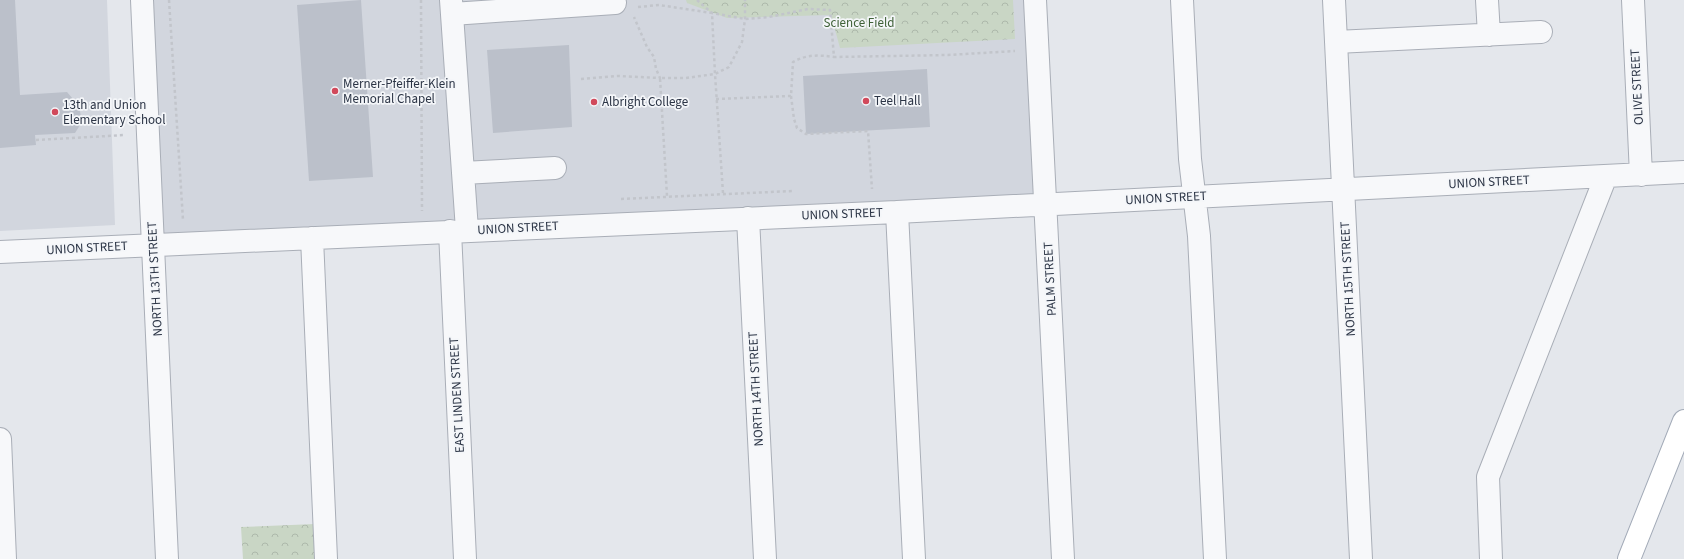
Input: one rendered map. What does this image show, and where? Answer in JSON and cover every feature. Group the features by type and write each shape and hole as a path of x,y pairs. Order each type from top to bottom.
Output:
{"main road":[{"path":"1629,559 1684,421"}],"street":[{"name":"NORTH 13TH STREET","path":"142,0 167,559"},
{"path":"451,7 615,3 614,0"},
{"name":"PALM STREET","path":"1035,0 1063,559"},
{"path":"1182,0 1190,159 1200,236 1215,559"},
{"name":"NORTH 15TH STREET","path":"1334,0 1361,559"},
{"path":"1487,0 1489,35"},
{"name":"OLIVE STREET","path":"1633,0 1641,175"},
{"name":"EAST LINDEN STREET","path":"451,7 463,173 458,231 464,559"},
{"path":"1336,42 1541,32"},
{"path":"463,173 555,168"},
{"name":"UNION STREET","path":"0,252 897,212 1684,172"},
{"path":"1491,559 1488,477 1606,176"},
{"path":"897,212 914,559"},
{"name":"NORTH 14TH STREET","path":"748,218 764,559"},
{"path":"312,238 326,559"},
{"path":"0,439 5,559"}],"path":[{"path":"421,0 422,216"},
{"path":"697,0 712,13 745,19 768,17 808,9 830,10 834,57"},
{"path":"581,79 618,76 686,78 716,74 729,67 742,42 745,19 745,0"},
{"path":"712,13 716,99 723,193"},
{"path":"632,14 647,47 654,57 656,69 660,78 667,196"},
{"path":"872,189 868,131 806,134 797,128 794,119 791,96 793,62 802,57 820,55 834,57 948,55 1038,50"},
{"path":"716,99 791,96"},
{"path":"36,140 148,134"}],"shaded area":[{"name":"13th and Union Elementary School","path":"0,0 107,0 115,225 0,231"},
{"name":"Albright College","path":"142,0 1035,0 1046,205 153,245"}],"green space":[{"name":"Science Field","path":"686,0 1013,0 1015,39 840,48 831,15 727,18 687,3"},
{"path":"315,524 317,559 243,559 241,527"}],"building":[{"path":"0,0 15,0 20,95 67,92 79,106 82,122 75,133 35,135 36,145 0,148"},
{"name":"Merner-Pfeiffer-Klein Memorial Chapel","path":"361,0 373,177 309,181 297,5"},
{"path":"569,45 572,127 493,133 487,50"},
{"name":"Teel Hall","path":"927,69 930,127 806,134 803,76"}],"place":[{"name":"Merner-Pfeiffer-Klein Memorial Chapel","path":"335,91"},
{"name":"Teel Hall","path":"866,101"},
{"name":"Albright College","path":"594,102"},
{"name":"13th and Union Elementary School","path":"55,112"}]}
